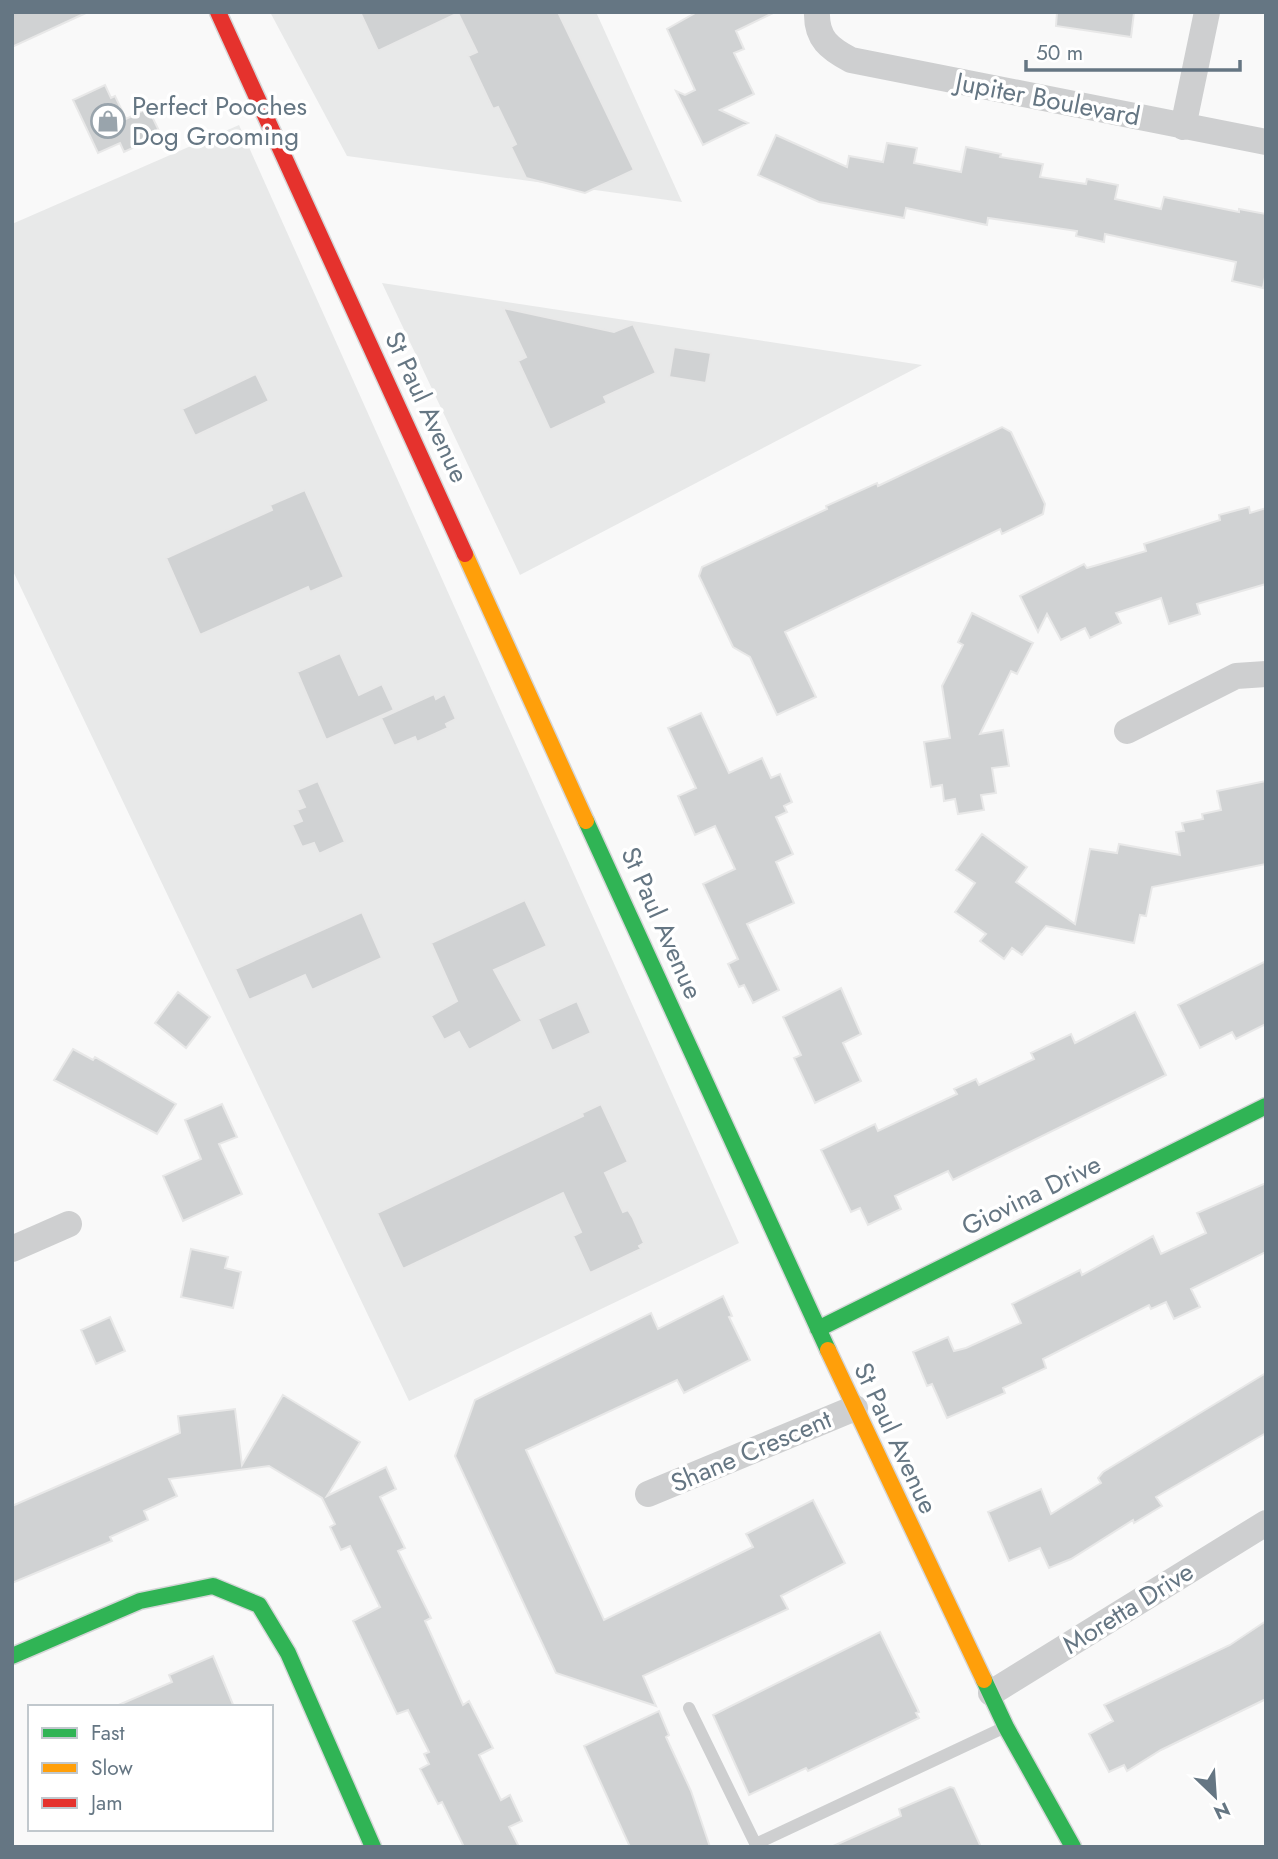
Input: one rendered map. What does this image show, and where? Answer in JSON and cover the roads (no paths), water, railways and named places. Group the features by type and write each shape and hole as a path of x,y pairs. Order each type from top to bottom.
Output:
{"main road":[{"name":"St Paul Avenue","path":"218,12 818,1329 1006,1727 1073,1847"},
{"name":"Giovina Drive","path":"818,1329 1266,1106"},
{"path":"12,1656 140,1601 177,1593 213,1586 259,1605 288,1653 373,1847"}],"street":[{"name":"Jupiter Boulevard","path":"817,12 820,37 832,50 851,60 1266,142"},
{"path":"1183,127 1207,12"},
{"path":"1128,731 1236,676 1266,674"},
{"path":"12,1250 69,1224"},
{"name":"Shane Crescent","path":"648,1494 855,1408"},
{"name":"Moretta Drive","path":"991,1693 1266,1523"}],"lane":[{"path":"689,1708 757,1846 1006,1727"}],"place":[{"name":"Perfect Pooches Dog Grooming","path":"108,121"}]}
